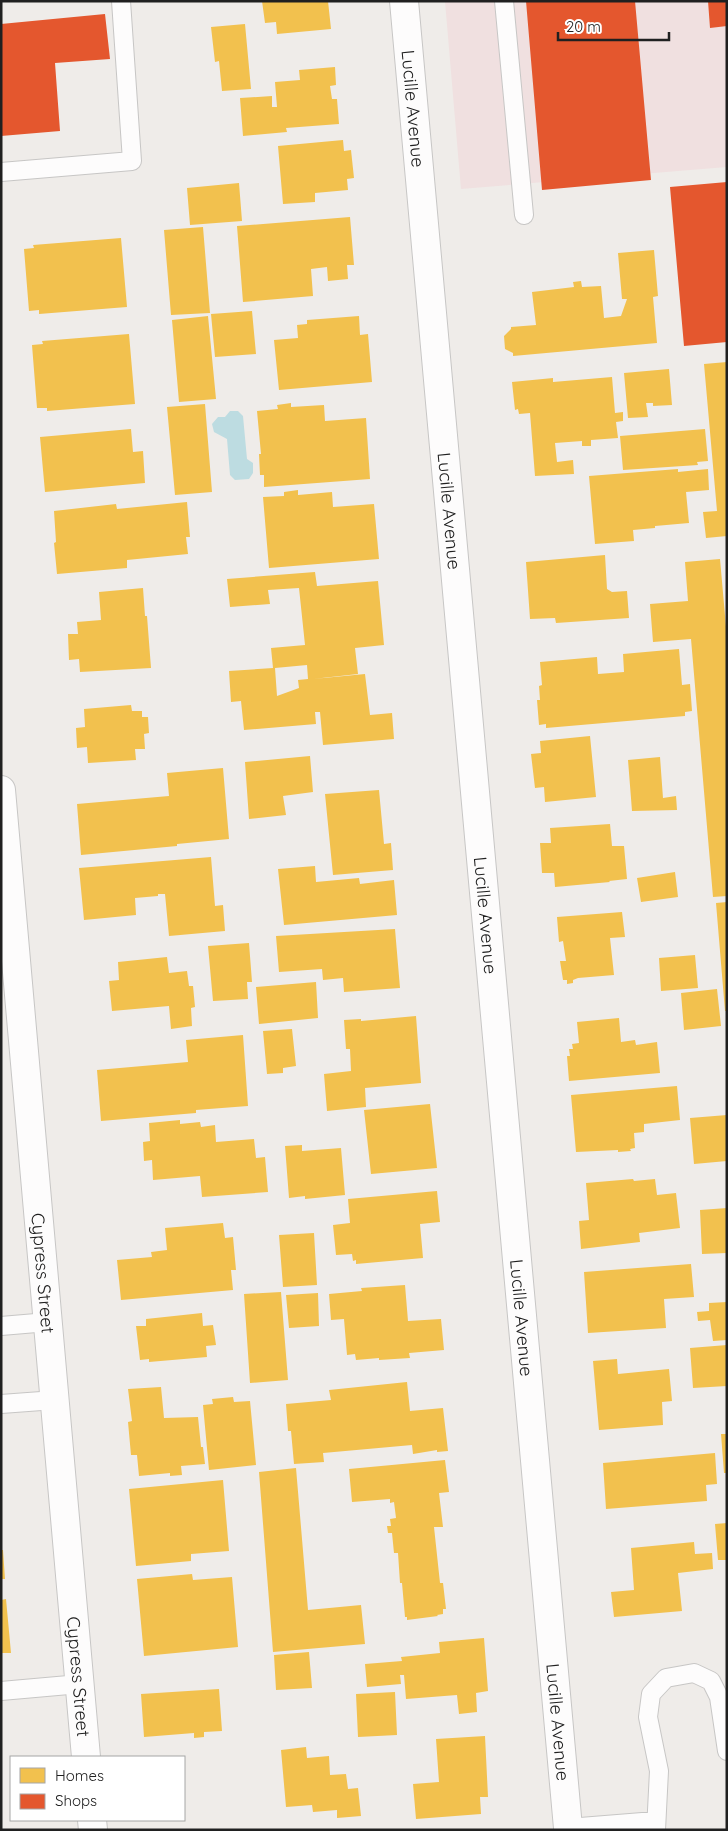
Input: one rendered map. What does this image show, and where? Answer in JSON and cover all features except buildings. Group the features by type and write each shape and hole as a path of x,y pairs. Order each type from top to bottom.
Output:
{"street":[{"name":"Lucille Avenue","path":"404,1 568,1828"},
{"name":"Cypress Street","path":"2,797 86,1756"}],"lane":[{"path":"1,172 132,161 121,1"},
{"path":"504,1 524,215"},
{"path":"1,1326 48,1322"},
{"path":"1,1404 55,1400"},
{"path":"568,1828 655,1825 659,1771 648,1717 651,1694 666,1678 694,1673 711,1681 719,1697 727,1751"},
{"path":"1,1691 80,1684"}],"shaded area":[{"path":"445,1 727,1 727,167 461,189"}],"water":[{"path":"230,411 238,411 243,416 247,459 253,463 253,473 249,479 235,480 230,475 227,439 214,432 212,424 218,417 225,417"}]}
